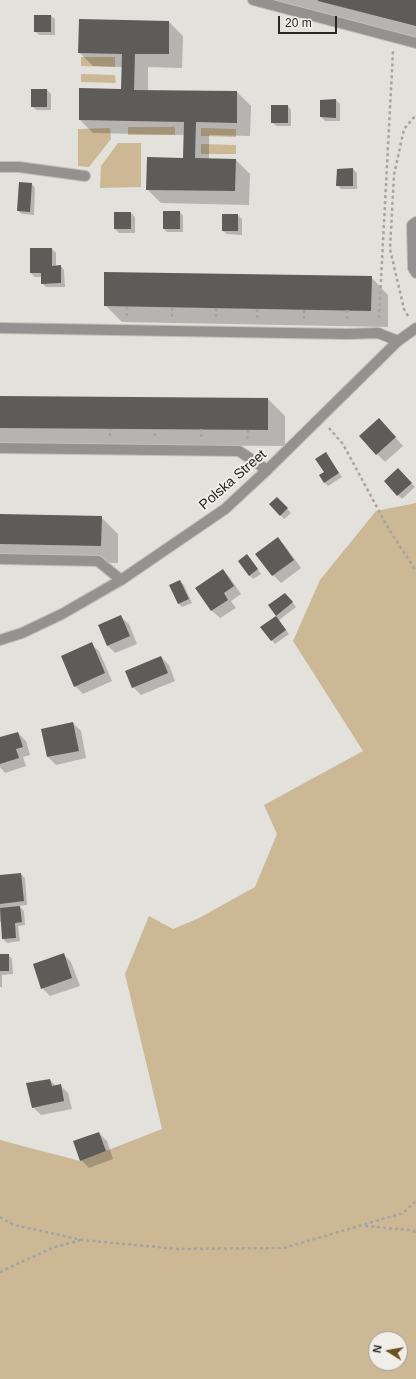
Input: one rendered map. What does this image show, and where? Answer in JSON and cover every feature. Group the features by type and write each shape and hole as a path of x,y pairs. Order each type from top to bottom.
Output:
{"street":[{"path":"253,0 416,43"},
{"path":"0,167 20,167 85,176"},
{"path":"416,222 412,225 413,268 416,273"},
{"path":"0,328 347,334 378,333 398,341"},
{"name":"Polska Street","path":"0,640 22,633 62,614 121,580 225,509 321,418 398,341 416,328"},
{"path":"0,448 238,452 267,470"},
{"path":"0,559 98,561 121,580"}],"path":[{"path":"378,333 394,37"},
{"path":"321,418 343,444 387,526 416,571"},
{"path":"0,1217 14,1225 82,1240 178,1249 284,1248 404,1213 416,1201"},
{"path":"362,1226 409,1230 416,1232"},
{"path":"0,1272 52,1248 82,1240"}],"shaded area":[{"path":"81,57 115,57 115,67 81,66"},
{"path":"81,74 115,75 116,83 81,82"},
{"path":"128,127 175,127 175,135 128,135"},
{"path":"110,128 111,139 89,167 78,166 78,129"},
{"path":"201,128 236,129 236,137 201,136"},
{"path":"118,143 141,143 141,187 100,188 101,166"},
{"path":"201,144 236,145 236,154 201,154"},
{"path":"416,503 416,1379 0,1379 0,1140 80,1161 162,1129 125,974 149,916 173,929 199,918 255,887 277,834 264,805 363,751 293,641 320,580 376,511"}],"building":[{"path":"416,0 416,26 318,1"},
{"path":"34,15 51,15 51,32 34,32"},
{"path":"79,19 169,21 169,54 135,54 134,90 237,91 237,123 196,122 195,158 236,159 235,191 146,190 147,157 183,158 184,122 79,120 79,88 121,89 122,54 78,53"},
{"path":"31,89 47,89 47,107 31,107"},
{"path":"336,99 336,118 320,117 320,100"},
{"path":"271,105 288,105 288,123 271,123"},
{"path":"353,168 353,186 336,186 337,169"},
{"path":"19,182 32,183 30,212 17,211"},
{"path":"163,211 180,211 180,229 163,229"},
{"path":"114,212 131,212 131,229 114,229"},
{"path":"222,214 238,214 238,231 222,231"},
{"path":"30,248 52,248 52,266 61,265 61,283 41,284 41,273 30,273"},
{"path":"104,272 372,276 371,311 104,306"},
{"path":"0,396 268,398 268,430 0,428"},
{"path":"379,418 396,437 376,455 359,436"},
{"path":"326,452 339,473 324,483 319,475 324,472 315,459"},
{"path":"398,468 412,483 397,496 384,481"},
{"path":"277,497 288,508 280,516 269,504"},
{"path":"0,514 102,516 101,546 0,544"},
{"path":"278,537 294,560 272,576 255,554"},
{"path":"247,554 258,569 249,576 238,561"},
{"path":"223,569 234,586 224,593 228,600 211,611 195,588"},
{"path":"180,580 189,599 178,604 169,585"},
{"path":"285,593 293,602 276,616 268,605"},
{"path":"121,615 130,636 107,646 98,625"},
{"path":"276,616 286,630 271,641 260,627"},
{"path":"92,642 105,673 74,687 61,656"},
{"path":"161,656 168,673 132,688 125,671"},
{"path":"73,722 79,751 47,757 41,729"},
{"path":"18,732 23,747 16,749 19,758 0,764 0,737"},
{"path":"21,873 24,901 0,904 0,875"},
{"path":"20,906 22,922 15,923 16,938 2,939 0,908"},
{"path":"64,953 72,978 41,989 33,964"},
{"path":"0,954 9,954 9,971 0,971"},
{"path":"50,1079 52,1086 61,1084 64,1101 32,1108 26,1083"},
{"path":"99,1132 106,1151 80,1161 73,1141"}]}
